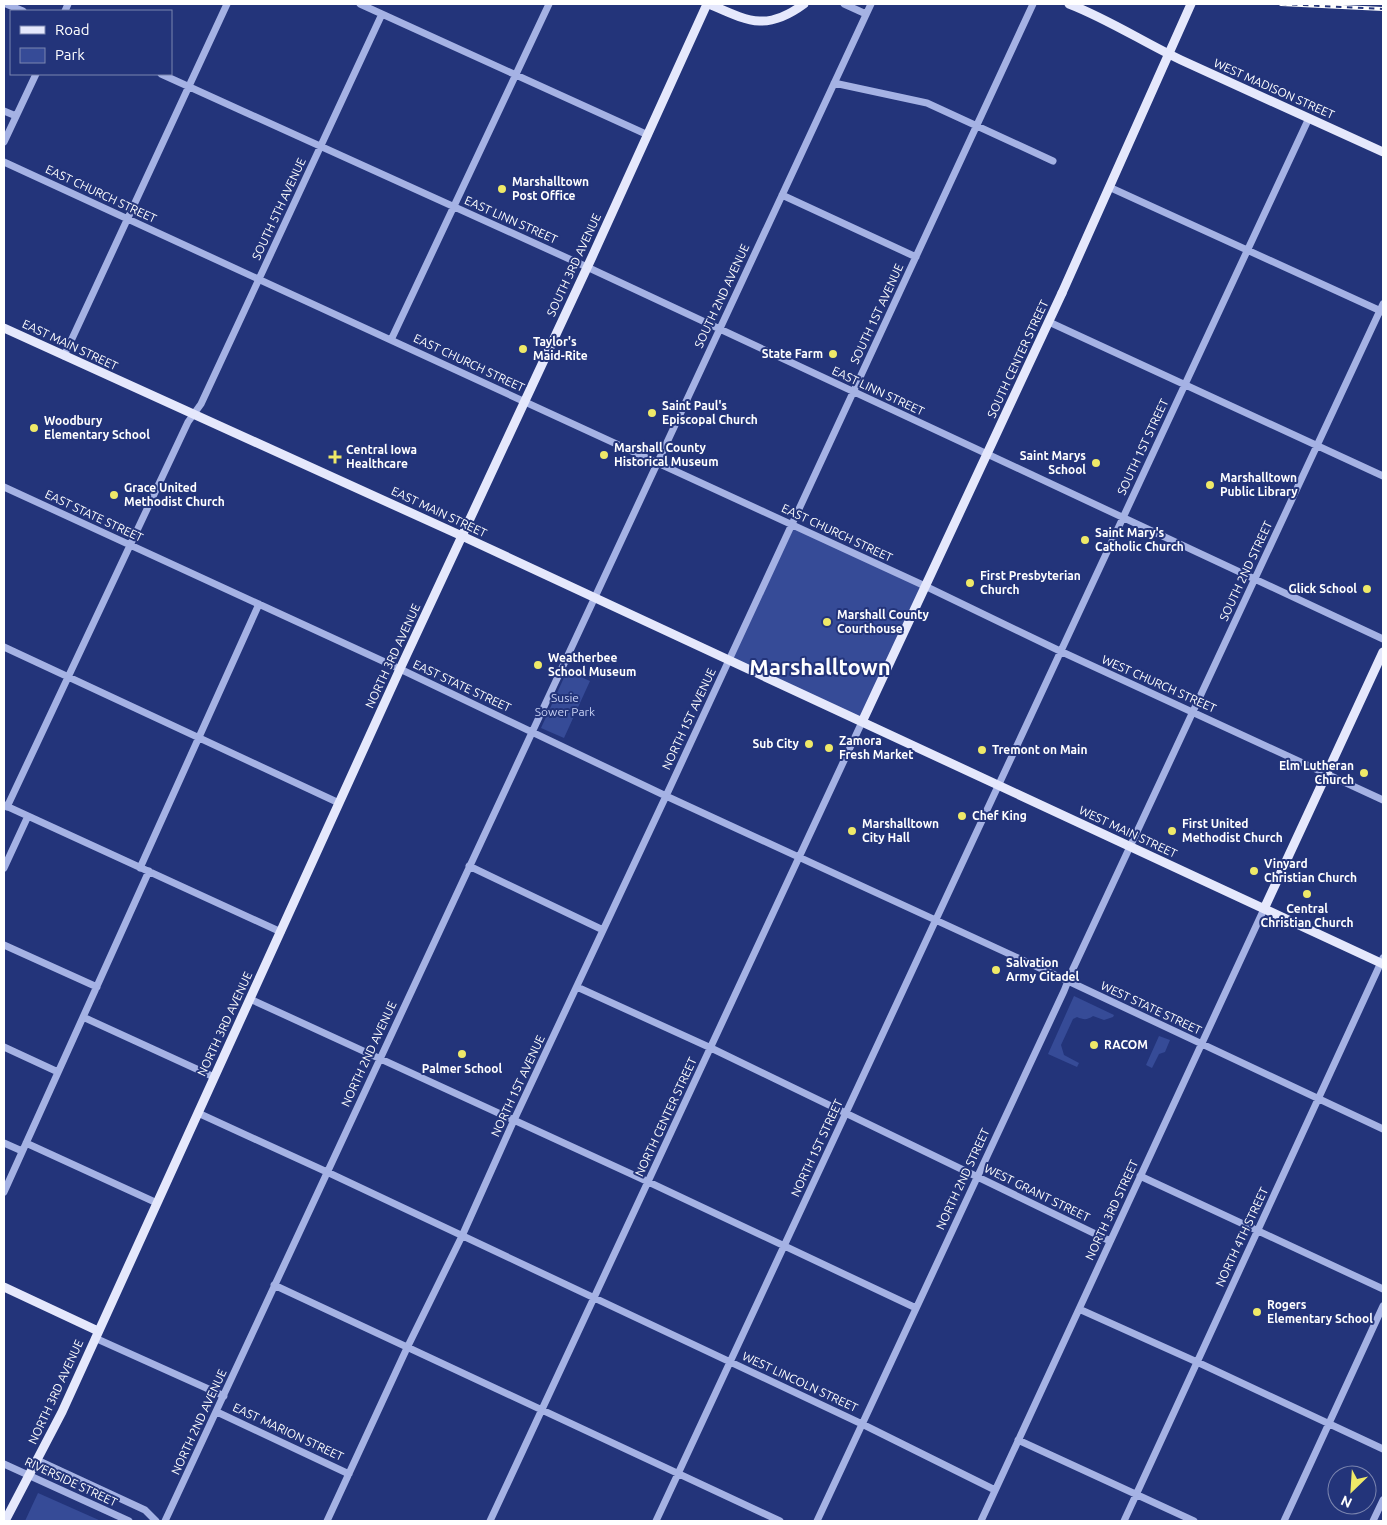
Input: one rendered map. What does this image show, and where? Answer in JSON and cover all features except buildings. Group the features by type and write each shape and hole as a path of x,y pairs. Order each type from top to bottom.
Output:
{"main road":[{"path":"708,4 744,19 756,21 783,18 804,4"},
{"name":"SOUTH 3RD AVENUE","path":"462,536 708,4"},
{"name":"WEST MADISON STREET","path":"1069,4 1118,26 1154,47 1383,152"},
{"name":"SOUTH CENTER STREET","path":"862,722 1049,322 1191,4"},
{"name":"EAST MAIN STREET","path":"4,328 195,413 862,722"},
{"name":"NORTH 3RD AVENUE","path":"6,1521 62,1412 462,536"},
{"path":"1264,909 1383,652"},
{"name":"WEST MAIN STREET","path":"862,722 1264,909 1383,962"},
{"name":"EAST MARION STREET","path":"4,1287 97,1334"}],"street":[{"path":"6,4 21,10"},
{"path":"64,356 227,4"},
{"path":"360,4 648,135"},
{"path":"391,340 549,4"},
{"path":"844,4 866,14"},
{"name":"SOUTH 2ND AVENUE","path":"594,598 871,4"},
{"name":"SOUTH 1ST AVENUE","path":"728,660 1033,4"},
{"name":"SOUTH 5TH AVENUE","path":"6,806 188,422 201,404 382,14"},
{"path":"4,142 36,75"},
{"name":"EAST LINN STREET","path":"163,75 587,267 1383,639"},
{"path":"834,83 927,103 1053,161"},
{"path":"4,111 16,116"},
{"name":"SOUTH 1ST STREET","path":"998,785 1309,118"},
{"name":"EAST CHURCH STREET","path":"4,162 925,586"},
{"path":"1110,187 1247,251 1382,309"},
{"path":"782,195 916,257"},
{"name":"SOUTH 2ND STREET","path":"1130,847 1382,309"},
{"path":"1049,322 1383,476"},
{"name":"EAST STATE STREET","path":"4,487 400,669 799,858"},
{"name":"WEST CHURCH STREET","path":"925,586 1060,651 1383,800"},
{"name":"NORTH 2ND AVENUE","path":"165,1521 594,598"},
{"path":"140,868 259,604"},
{"path":"4,647 340,803"},
{"name":"NORTH 1ST AVENUE","path":"327,1521 407,1348 462,1236 728,660"},
{"name":"NORTH CENTER STREET","path":"490,1521 862,722"},
{"name":"NORTH 1ST STREET","path":"656,1521 998,785"},
{"path":"6,806 281,932"},
{"path":"4,868 28,816"},
{"name":"NORTH 2ND STREET","path":"816,1521 978,1177 1130,847"},
{"name":"WEST STATE STREET","path":"799,858 1068,981 1383,1129"},
{"path":"469,866 603,930"},
{"path":"4,1192 149,871"},
{"name":"NORTH 3RD STREET","path":"981,1521 1264,909"},
{"path":"4,945 97,987"},
{"name":"NORTH 4TH STREET","path":"1124,1521 1383,962"},
{"name":"WEST GRANT STREET","path":"577,987 711,1048 1110,1241"},
{"path":"250,999 648,1181 916,1308"},
{"path":"83,1017 214,1077"},
{"path":"4,1046 58,1072"},
{"name":"WEST LINCOLN STREET","path":"198,1113 731,1362 995,1490"},
{"path":"4,1142 22,1151"},
{"path":"26,1143 157,1203"},
{"path":"1140,1176 1383,1289"},
{"path":"274,1286 780,1521"},
{"path":"1284,1521 1383,1306"},
{"path":"1079,1309 1383,1449"},
{"name":"EAST MARION STREET","path":"97,1334 224,1396"},
{"name":"EAST MARION STREET","path":"217,1412 349,1474"},
{"path":"1018,1440 1194,1521"},
{"name":"RIVERSIDE STREET","path":"37,1460 145,1510 156,1521"},
{"name":"RIVERSIDE STREET","path":"4,1464 129,1521"},
{"path":"1374,1521 1383,1500"}],"green space":[{"path":"791,525 925,586 862,722 729,660"},
{"name":"Susie Sower Park","path":"567,671 590,681 564,738 541,728"},
{"path":"1074,996 1114,1015 1104,1020 1093,1016 1087,1019 1077,1017 1073,1019 1061,1045 1064,1055 1079,1063 1077,1067 1048,1054"},
{"path":"1159,1036 1170,1040 1165,1052 1159,1054 1152,1068 1146,1065"},
{"path":"38,1493 101,1521 25,1521"}],"railway":[{"path":"1281,4 1383,9"}],"place":[{"name":"Marshalltown Post Office","path":"502,189"},
{"name":"Taylor's Maid-Rite","path":"523,349"},
{"name":"State Farm","path":"833,354"},
{"name":"Saint Paul's Episcopal Church","path":"652,413"},
{"name":"Woodbury Elementary School","path":"34,428"},
{"name":"Marshall County Historical Museum","path":"604,455"},
{"name":"Central Iowa Healthcare","path":"335,457"},
{"name":"Saint Marys School","path":"1096,463"},
{"name":"Marshalltown Public Library","path":"1210,485"},
{"name":"Grace United Methodist Church","path":"114,495"},
{"name":"Saint Mary's Catholic Church","path":"1085,540"},
{"name":"First Presbyterian Church","path":"970,583"},
{"name":"Glick School","path":"1367,589"},
{"name":"Marshall County Courthouse","path":"827,622"},
{"name":"Weatherbee School Museum","path":"538,665"},
{"name":"Sub City","path":"809,744"},
{"name":"Zamora Fresh Market","path":"829,748"},
{"name":"Tremont on Main","path":"982,750"},
{"name":"Elm Lutheran Church","path":"1364,773"},
{"name":"Chef King","path":"962,816"},
{"name":"Marshalltown City Hall","path":"852,831"},
{"name":"First United Methodist Church","path":"1172,831"},
{"name":"Vinyard Christian Church","path":"1254,871"},
{"name":"Central Christian Church","path":"1307,894"},
{"name":"Salvation Army Citadel","path":"996,970"},
{"name":"RACOM","path":"1094,1045"},
{"name":"Palmer School","path":"462,1054"},
{"name":"Rogers Elementary School","path":"1257,1312"}],"district":[{"name":"Marshalltown","path":"820,667"}]}
